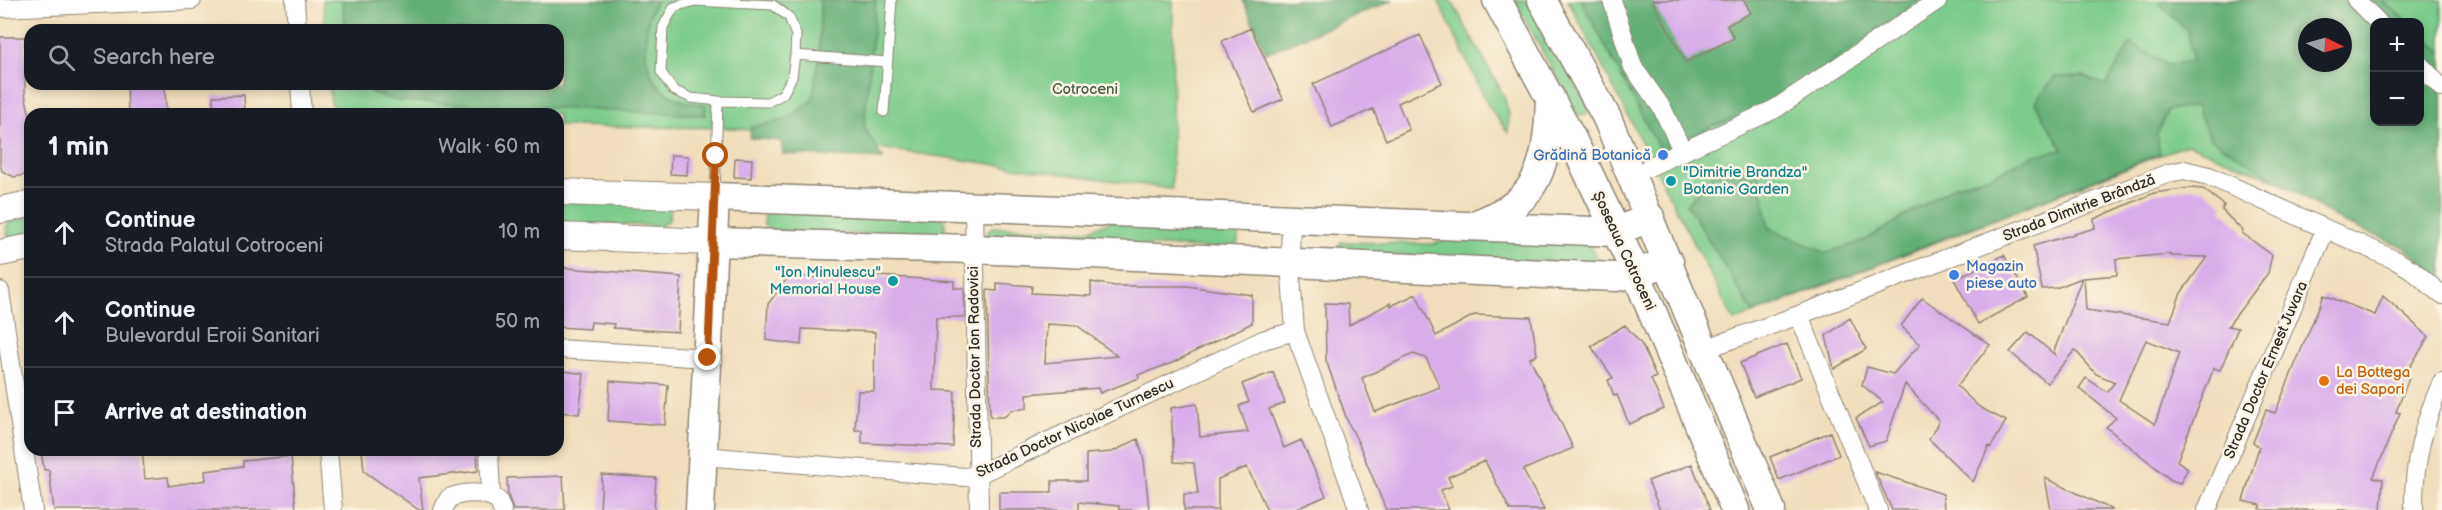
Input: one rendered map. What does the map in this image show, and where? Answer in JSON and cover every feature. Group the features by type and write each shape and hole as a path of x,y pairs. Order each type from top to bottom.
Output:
{"main road":[{"name":"Șoseaua Cotroceni","path":"1497,0 1550,97 1636,273 1735,510"},
{"path":"1542,0 1607,118 1771,510"},
{"path":"1468,227 1499,215 1518,203 1533,183 1543,160 1547,142 1550,97"},
{"path":"564,192 974,204 1291,220 1616,232 1650,217"},
{"path":"700,510 715,197"},
{"path":"0,210 24,205"},
{"path":"564,236 973,249 1616,277 1669,262"},
{"path":"0,253 24,248"}],"street":[{"path":"0,8 192,0"},
{"path":"295,0 297,24"},
{"path":"1612,0 1633,67 1662,108 1683,152"},
{"path":"1649,168 1774,109 1936,0"},
{"path":"2356,0 2374,18"},
{"path":"2424,69 2442,88"},
{"path":"300,90 302,108"},
{"name":"Strada Dimitrie Brândză","path":"1705,349 2169,173 2184,170 2210,176 2411,269 2442,295"},
{"name":"Strada Doctor Ion Radovici","path":"974,204 979,510"},
{"path":"1291,220 1290,263 1295,331 1359,510"},
{"name":"Strada Doctor Ernest Juvara","path":"2207,510 2325,230"},
{"path":"0,291 23,403"},
{"path":"1799,315 1878,510"},
{"name":"Strada Doctor Nicolae Turnescu","path":"702,456 965,477 977,475 1263,340 1295,331"},
{"path":"564,349 708,358"},
{"path":"2414,510 2415,472 2421,441 2442,382"},
{"path":"28,456 33,510"},
{"path":"328,456 333,510"},
{"path":"443,510 449,498 460,494 496,503 490,456"}],"lane":[{"path":"884,112 891,0"},
{"path":"695,1 773,5 789,17 796,35 795,55 792,77 783,94 768,102 691,98 673,90 661,72 663,27 674,7 695,1"},
{"path":"795,55 887,62"},
{"path":"715,197 718,101"}],"green space":[{"name":"Cotroceni","path":"323,0 1173,0 1172,189 734,128 564,126 564,108 339,108 331,104 330,90 564,90 564,24 325,24"},
{"path":"342,0 657,0 650,14 646,40 646,55 653,78 668,94 692,103 706,105 705,115 397,101 370,90 564,90 564,24 345,24"},
{"path":"817,0 876,0 864,127 883,159 783,154 781,141 750,138 751,127 785,120 812,101 819,56 820,2"},
{"path":"1243,0 1393,0 1266,53"},
{"path":"1438,0 1451,0 1504,96 1509,114 1508,133 1488,105"},
{"path":"1514,0 1528,0 1589,109 1586,115 1578,115"},
{"name":"\"Dimitrie Brandza\" Botanic Garden","path":"1568,0 2442,0 2442,266 2402,232 2188,144 1734,321"},
{"path":"1581,0 1919,0 1766,110 1712,126 1661,152"},
{"path":"2167,0 2382,0 2403,18 2370,18 2370,126 2424,126 2424,36 2442,52 2442,277 2404,247 2343,222 2210,138 2196,106 2168,110 2157,134 2160,154 1753,313 1687,204 1714,173 1759,174 1769,228 1826,253 1864,241 1956,185 1994,175 2031,156 2063,150 2035,102 2055,77 2083,76 2106,85 2131,43 2167,65 2192,61 2188,32 2160,4"},
{"path":"564,200 662,204 670,210 669,220 661,226 564,223"},
{"path":"771,209 938,215 945,221 945,230 939,237 771,231 764,225 764,215"},
{"path":"24,218 24,237 13,239 8,235 6,229 9,222"},
{"path":"1113,220 1230,226 1238,231 1238,242 1231,249 992,239 987,233 992,227 1086,231"},
{"path":"1456,234 1587,239 1599,264 1341,253 1336,249 1341,242 1435,244"}],"building":[{"path":"1652,0 1744,0 1751,13 1727,25 1734,38 1686,62"},
{"path":"1251,28 1283,99 1254,112 1222,41"},
{"path":"1420,35 1442,83 1398,103 1409,130 1386,140 1373,109 1332,127 1313,84"},
{"path":"0,37 24,37 24,90 28,108 24,108 24,175 14,177 2,171 0,164"},
{"path":"127,90 165,90 166,108 128,108"},
{"path":"244,95 245,108 213,108 213,96"},
{"path":"671,155 688,156 687,175 670,174"},
{"path":"735,158 752,159 751,178 734,177"},
{"path":"2190,188 2203,189 2224,205 2222,210 2243,231 2242,233 2272,255 2268,273 2228,326 2238,328 2220,370 2214,368 2177,461 2188,468 2180,483 2171,480 2106,427 2116,418 2079,388 2086,378 2107,392 2115,382 2096,374 2075,350 2047,383 2010,352 2028,332 2055,355 2054,351 2082,278 2056,288 2042,289 2033,246 2095,228 2094,219 2154,193","holes":["2170,254 2171,256 2207,257 2181,293 2170,322 2086,310 2084,278 2117,275 2116,259","2146,340 2179,353 2155,424 2119,400"]},
{"path":"2004,255 2028,297 1978,324 1954,279"},
{"path":"564,268 681,277 678,332 613,328 614,324 591,322 590,329 564,327"},
{"path":"862,275 954,281 954,288 964,288 965,317 936,317 934,390 955,391 953,447 862,443 862,430 855,430 858,391 874,391 875,332 802,329 801,345 766,340 768,304 789,276 862,280"},
{"path":"1091,282 1115,286 1187,286 1252,295 1252,323 1172,363 1138,375 1139,378 1100,393 1098,388 1027,394 1027,408 1012,410 1004,417 990,417 987,290 997,291 997,283 1032,286 1031,293 1091,296","holes":["1047,324 1078,326 1117,356 1045,363"]},
{"path":"1416,294 1436,336 1474,315 1531,317 1537,355 1530,358 1573,448 1523,470 1544,510 1510,510 1485,461 1448,477 1452,486 1441,490 1449,510 1386,510 1347,420 1326,360 1325,303 1348,304 1349,325 1390,303 1391,306","holes":["1413,354 1426,358 1440,387 1375,412 1362,378"]},
{"path":"2324,295 2375,315 2383,296 2429,337 2404,376 2409,378 2396,412 2400,413 2373,478 2383,479 2381,510 2260,510 2261,505 2243,501 2259,447 2253,442 2266,410 2275,413"},
{"path":"1922,298 1990,345 1957,386 1979,407 2006,421 1991,447 1989,446 1973,482 1929,439 1939,421 1905,384 1886,441 1869,446 1856,418 1883,402 1862,385 1867,367 1893,374 1920,344 1901,326"},
{"path":"1850,318 1866,349 1834,369 1826,336"},
{"path":"1625,325 1642,345 1656,377 1651,379 1664,409 1629,424 1608,380 1613,378 1591,346"},
{"path":"1787,344 1801,378 1754,397 1740,363"},
{"path":"564,371 584,374 579,414 564,413"},
{"path":"1273,372 1285,403 1269,409 1284,448 1301,440 1326,496 1294,510 1267,510 1247,467 1218,479 1218,510 1184,510 1184,494 1198,494 1194,463 1174,462 1171,408 1197,404 1200,437 1248,432 1239,406 1249,402 1242,384"},
{"path":"610,381 668,385 665,425 608,421"},
{"path":"1830,432 1839,455 1779,480 1770,457"},
{"path":"1138,439 1144,460 1149,510 1119,510 1119,506 1079,502 1079,510 999,510 999,492 1052,492 1052,481 1086,481 1086,454 1112,452"},
{"path":"42,456 143,456 145,479 168,477 169,486 206,480 205,471 243,466 243,461 291,456 296,510 54,510 49,470 44,470"},
{"path":"363,456 477,456 478,471 419,478 423,510 419,510 364,471"},
{"path":"1692,464 1710,510 1660,510 1648,481"},
{"path":"1875,472 1943,494 1944,510 1892,510"},
{"path":"602,475 656,478 654,510 600,510"},
{"path":"563,476 565,510 513,510 508,495 507,478"},
{"path":"2045,478 2113,510 2051,510"}],"place":[{"name":"Grădină Botanică","path":"1663,155"},
{"name":"\"Dimitrie Brandza\" Botanic Garden","path":"1671,181"},
{"name":"Magazin piese auto","path":"1954,275"},
{"name":"\"Ion Minulescu\" Memorial House","path":"893,281"},
{"name":"La Bottega dei Sapori","path":"2324,381"}],"route":[{"path":"708,358 716,156"}]}
